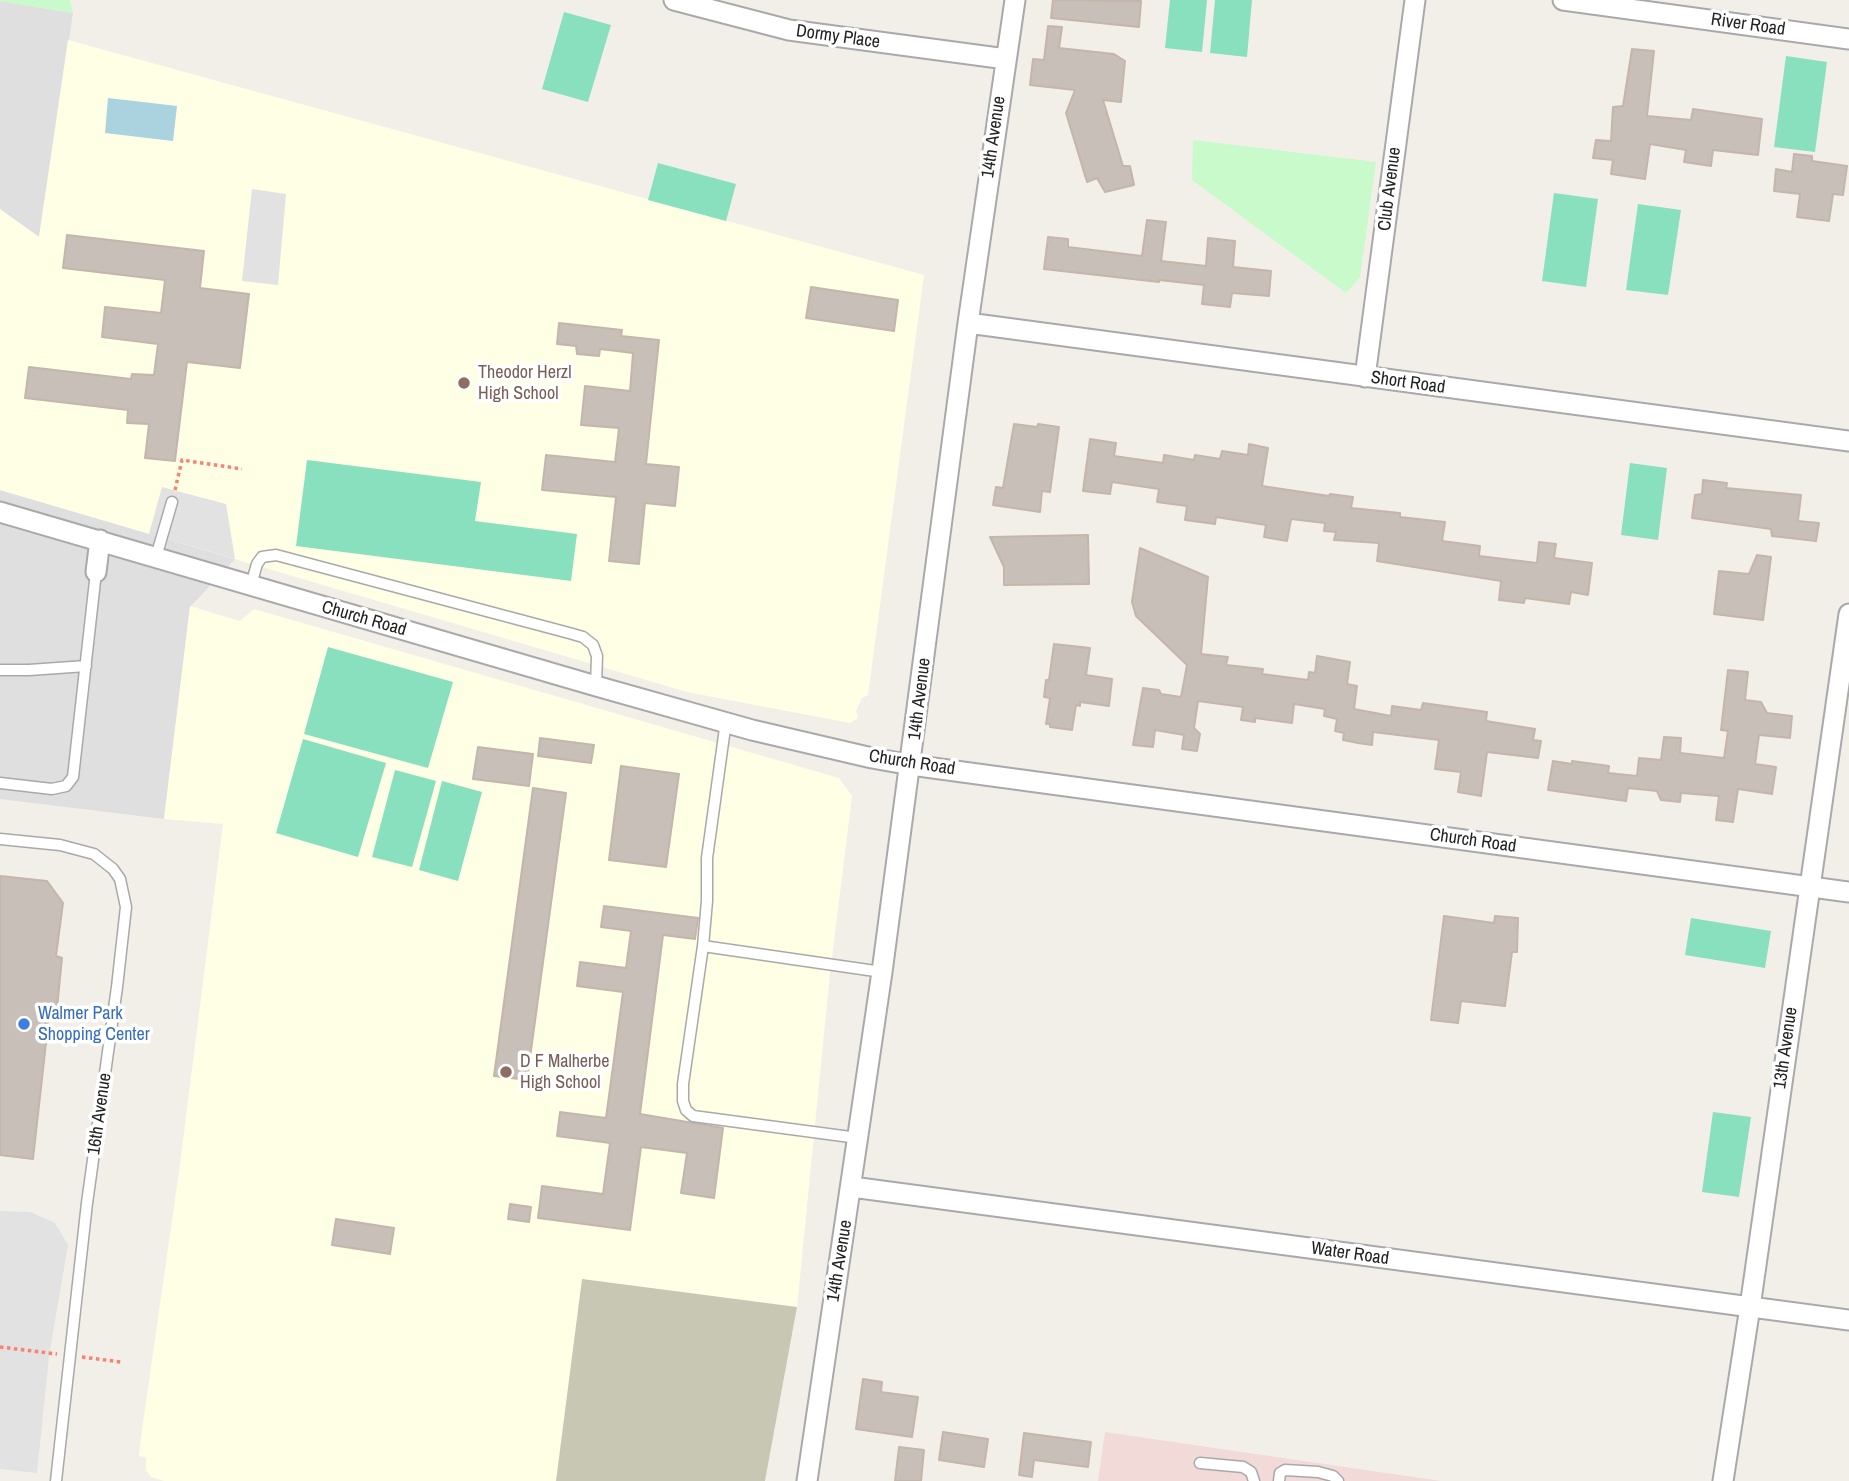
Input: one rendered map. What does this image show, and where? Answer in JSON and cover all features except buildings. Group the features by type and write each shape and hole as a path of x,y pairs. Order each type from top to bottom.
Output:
{"street":[{"name":"Dormy Place","path":"674,0 789,30 1006,59"},
{"name":"14th Avenue","path":"807,1481 859,1138 1014,0"},
{"name":"Club Avenue","path":"1365,377 1415,0"},
{"name":"River Road","path":"1563,0 1849,39"},
{"name":"Short Road","path":"968,323 1849,441"},
{"name":"Church Road","path":"0,512 752,730 911,765 1849,892"},
{"path":"96,572 100,540"},
{"name":"13th Avenue","path":"1723,1481 1849,614"},
{"name":"Water Road","path":"852,1187 1849,1320"}],"lane":[{"path":"156,557 172,502"},
{"path":"251,585 262,557 275,555 583,637 596,651 596,686"},
{"path":"0,783 52,789 70,783 73,777 96,572"},
{"path":"0,670 86,666"},
{"path":"726,721 707,858 703,946 683,1084 686,1110 693,1116 859,1138"},
{"name":"16th Avenue","path":"0,839 60,845 94,854 106,862 120,879 126,907 87,1203 56,1481"},
{"path":"703,946 882,972"},
{"path":"1200,1462 1243,1467 1251,1472 1254,1481"},
{"path":"1279,1481 1280,1473 1284,1470 1318,1472 1333,1476 1338,1481"}],"path":[{"path":"172,502 182,460 242,468"}],"shaded area":[{"path":"0,1 73,13 39,237 0,209"},
{"name":"Theodor Herzl High School","path":"68,40 924,275 868,695 862,698 856,711 858,718 850,723 687,692 0,490 0,209 39,237"},
{"path":"252,189 286,194 278,285 242,281"},
{"path":"162,487 226,504 235,559 149,534"},
{"path":"0,490 235,559 190,607 164,819 0,799"},
{"name":"D F Malherbe High School","path":"190,606 240,621 254,609 839,778 852,796 830,973 797,1307 765,1481 164,1481 151,1477 146,1470 146,1457 139,1456 141,1437 179,1172 223,824 164,819"},
{"path":"0,1211 30,1212 55,1223 68,1245 49,1356 37,1473 0,1469"},
{"path":"582,1279 797,1307 765,1481 556,1481"},
{"path":"1105,1432 1441,1481 1098,1481"}],"green space":[{"path":"70,0 73,13 0,1"},
{"path":"1170,0 1207,0 1202,52 1165,48"},
{"path":"1215,0 1252,0 1247,57 1210,53"},
{"path":"564,12 611,25 588,102 542,89"},
{"path":"1786,56 1827,62 1815,152 1774,147"},
{"path":"1193,140 1376,162 1360,277 1346,293 1192,180"},
{"path":"658,163 736,184 726,221 648,200"},
{"path":"1554,193 1598,199 1586,287 1542,281"},
{"path":"1638,204 1681,210 1668,295 1626,290"},
{"path":"307,460 481,482 475,521 577,534 571,581 296,546"},
{"path":"1630,463 1667,468 1658,540 1621,535"},
{"path":"328,647 453,682 428,768 304,734"},
{"path":"303,739 386,763 358,857 276,833"},
{"path":"395,770 436,781 412,867 372,857"},
{"path":"442,781 482,792 458,881 419,870"},
{"path":"1691,918 1771,931 1765,968 1685,955"},
{"path":"1713,1112 1751,1117 1739,1197 1702,1192"}],"water":[{"path":"108,98 177,106 173,141 105,133"}],"place":[{"name":"Theodor Herzl High School","path":"464,383"},
{"name":"Walmer Park Shopping Center","path":"24,1024"},
{"name":"D F Malherbe High School","path":"506,1072"}]}
